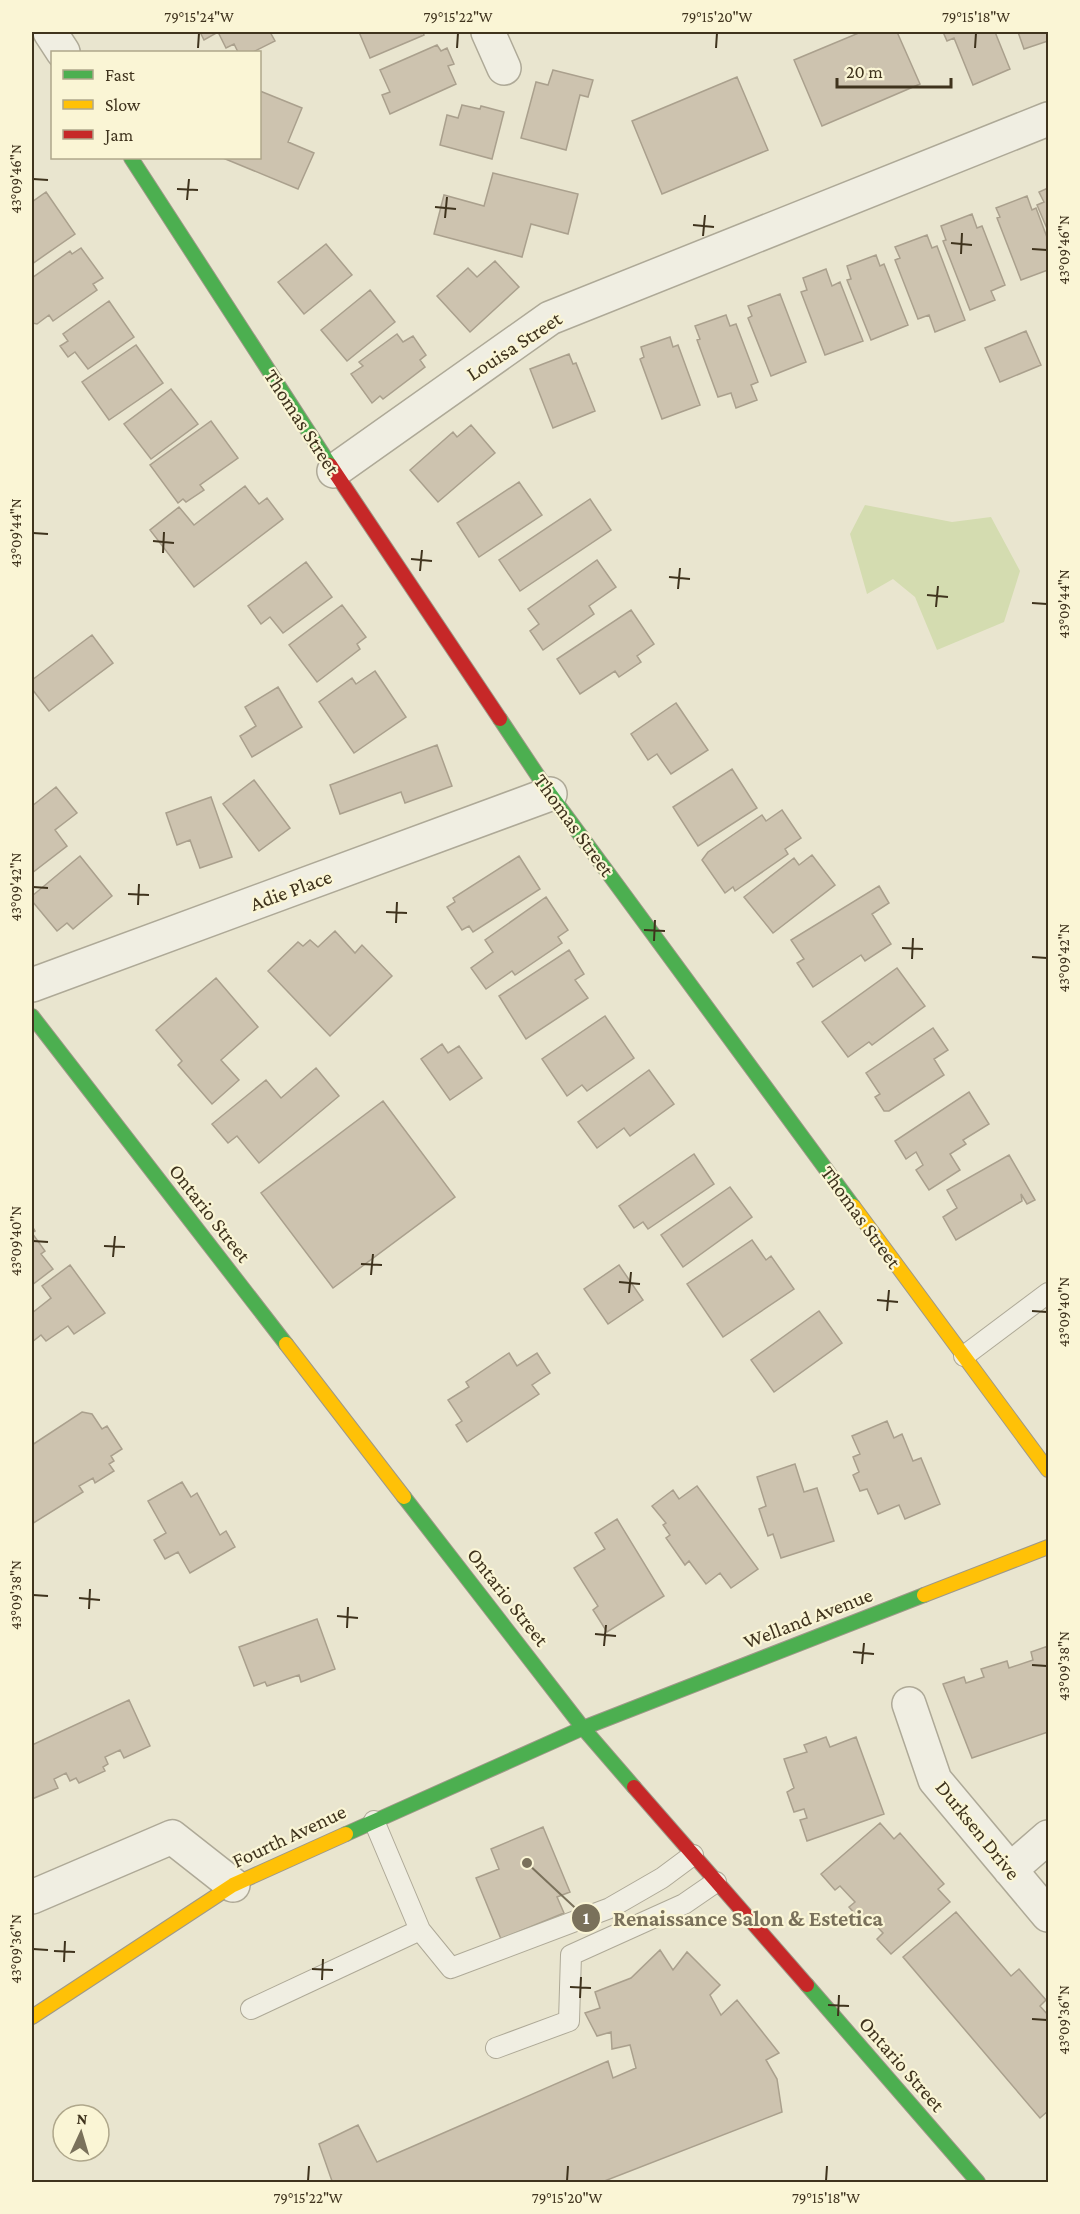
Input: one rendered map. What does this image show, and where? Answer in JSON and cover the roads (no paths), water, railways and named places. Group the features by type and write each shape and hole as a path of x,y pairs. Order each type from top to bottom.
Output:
{"main road":[{"name":"Thomas Street","path":"132,159 334,471 550,794 1048,1470"},
{"name":"Ontario Street","path":"32,1016 583,1728 978,2182"},
{"name":"Welland Avenue","path":"583,1728 1048,1547"},
{"name":"Fourth Avenue","path":"32,2017 234,1885 583,1728"}],"street":[{"path":"50,32 62,51"},
{"path":"488,32 504,68"},
{"name":"Louisa Street","path":"334,471 550,318 1048,119"},
{"name":"Adie Place","path":"32,985 550,794"},
{"name":"Durksen Drive","path":"909,1704 934,1780 1048,1915"},
{"path":"32,1897 172,1837 234,1885"},
{"path":"1010,1870 1048,1837"}],"lane":[{"path":"964,1356 1048,1293"},
{"path":"374,1821 420,1930 451,1968 610,1908 662,1878 693,1855"},
{"path":"496,2048 569,2021 572,1955 684,1904 717,1882"},
{"path":"251,2009 420,1930"}],"place":[{"name":"Renaissance Salon & Estetica","path":"527,1863"}]}
